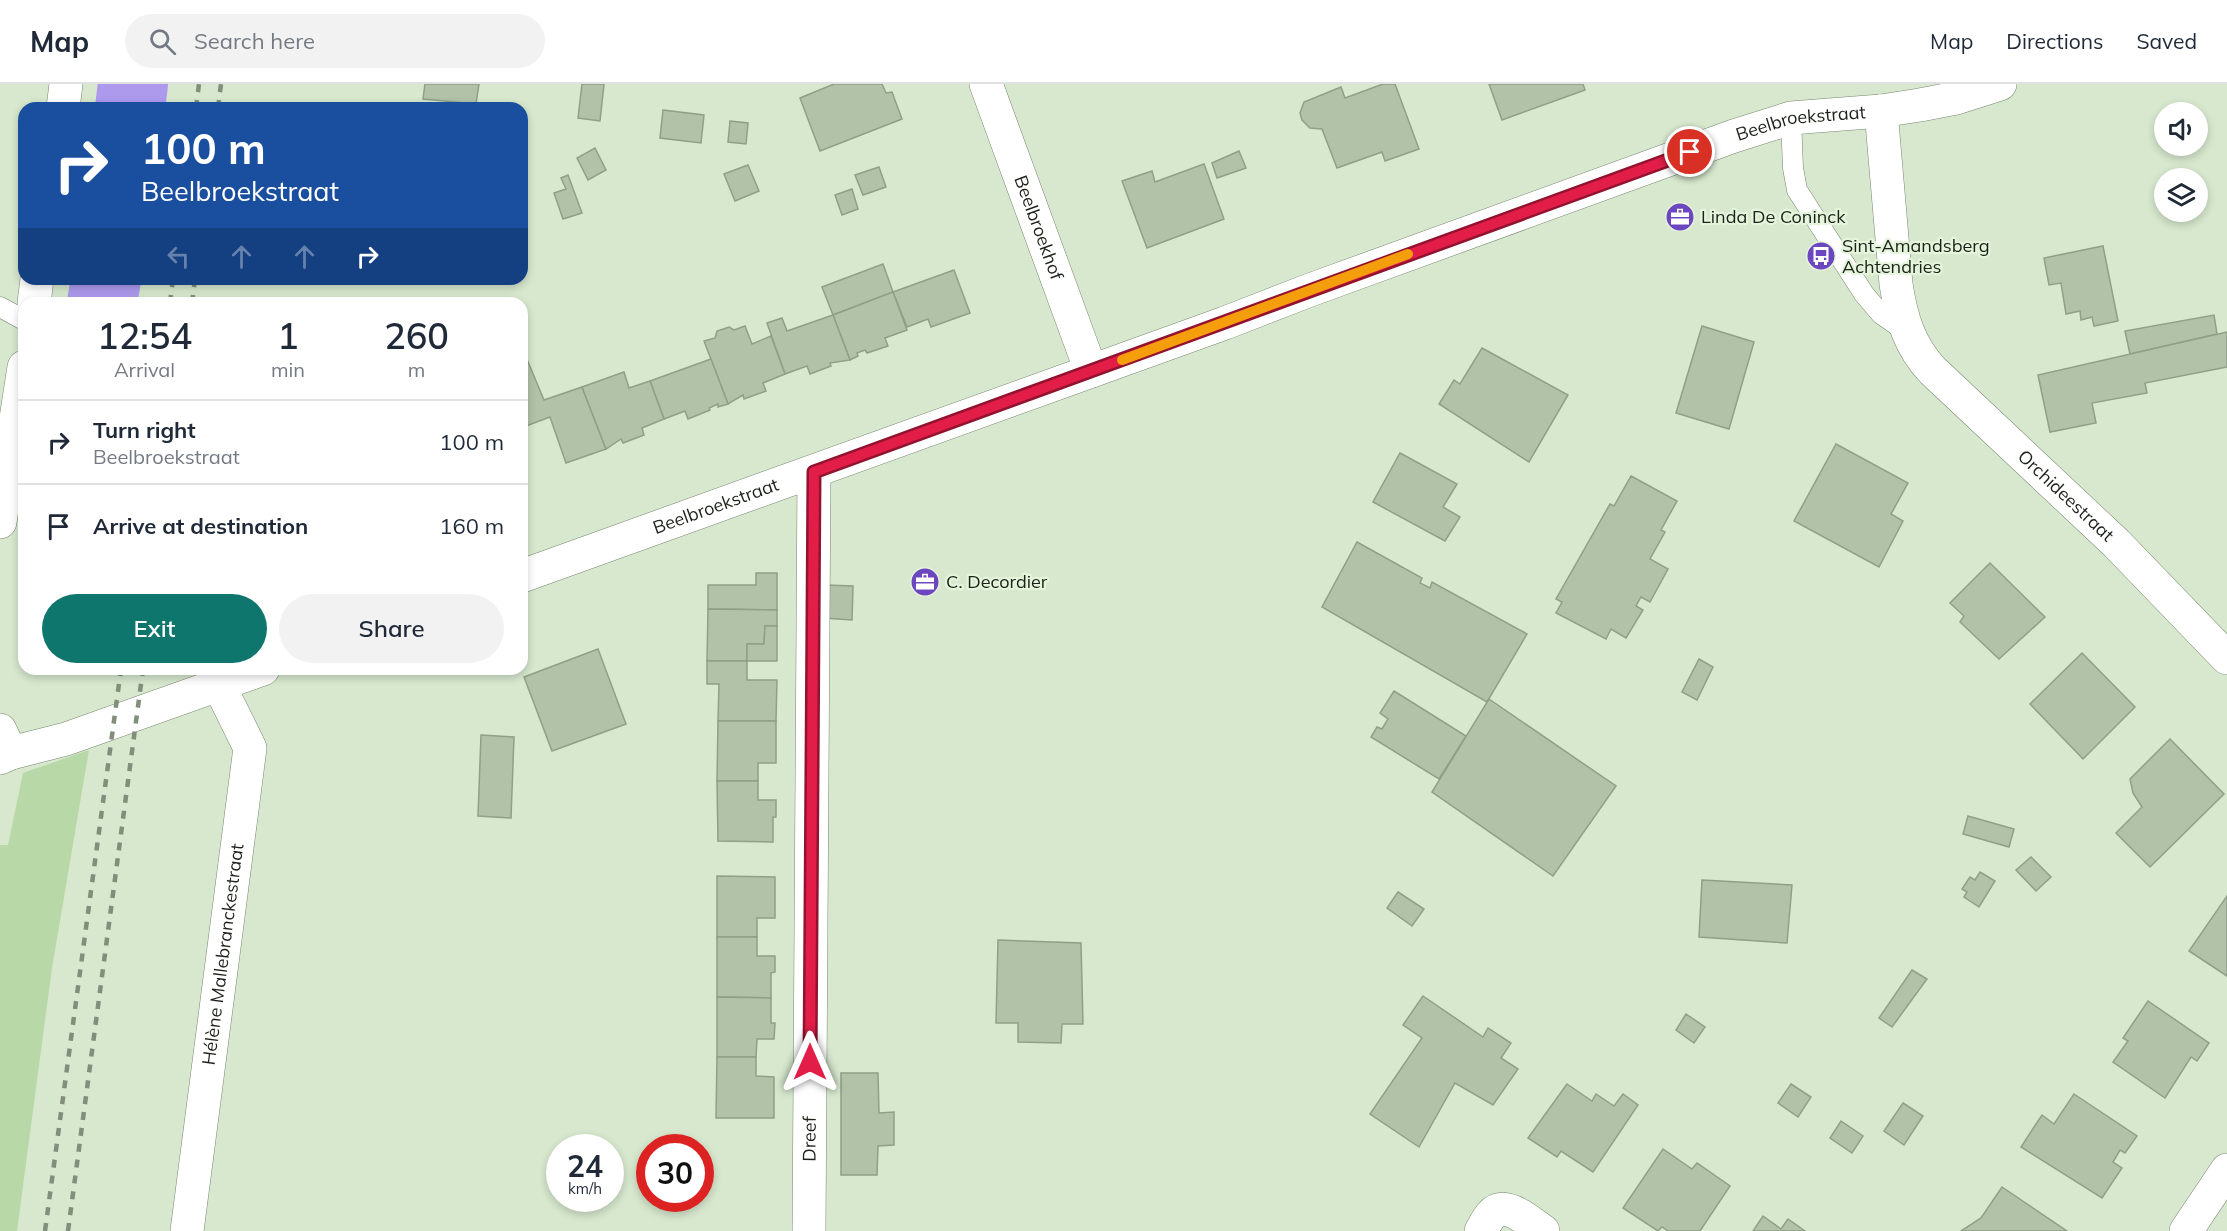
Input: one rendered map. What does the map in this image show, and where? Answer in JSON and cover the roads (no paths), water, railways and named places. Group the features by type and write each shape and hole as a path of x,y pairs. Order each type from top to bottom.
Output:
{"street":[{"path":"64,102 66,84"},
{"name":"Beelbroekhof","path":"986,84 1091,372"},
{"name":"Beelbroekstraat","path":"528,574 1091,372 1734,136 1791,118 1881,111 1956,98 2000,84"},
{"name":"Orchideestraat","path":"1881,111 1896,284 1907,332 1917,353 1933,371 2116,543 2227,658"},
{"path":"0,522 18,406"},
{"name":"Dreef","path":"809,1231 814,472"},
{"path":"4,747 66,740 246,675"},
{"name":"Hélène Mallebranckestraat","path":"187,1231 250,748 219,685"},
{"path":"2186,1231 2227,1170"},
{"path":"1481,1231 1493,1212 1503,1209 1516,1213 1543,1231"}],"lane":[{"name":"Orchideestraat","path":"1791,118 1793,168 1797,190 1864,294 1881,314 1907,332"},
{"path":"0,307 18,317"}],"waterway":[{"path":"131,102 133,84"},
{"path":"103,297 105,285"}],"railway":[{"path":"197,102 199,84"},
{"path":"219,102 221,84"},
{"path":"171,297 172,285"},
{"path":"193,297 194,285"},
{"path":"45,1231 120,675"},
{"path":"68,1231 142,675"}],"place":[{"name":"Linda De Coninck","path":"1680,217"},
{"name":"Sint-Amandsberg Achtendries","path":"1821,256"},
{"name":"C. Decordier","path":"925,582"}]}
